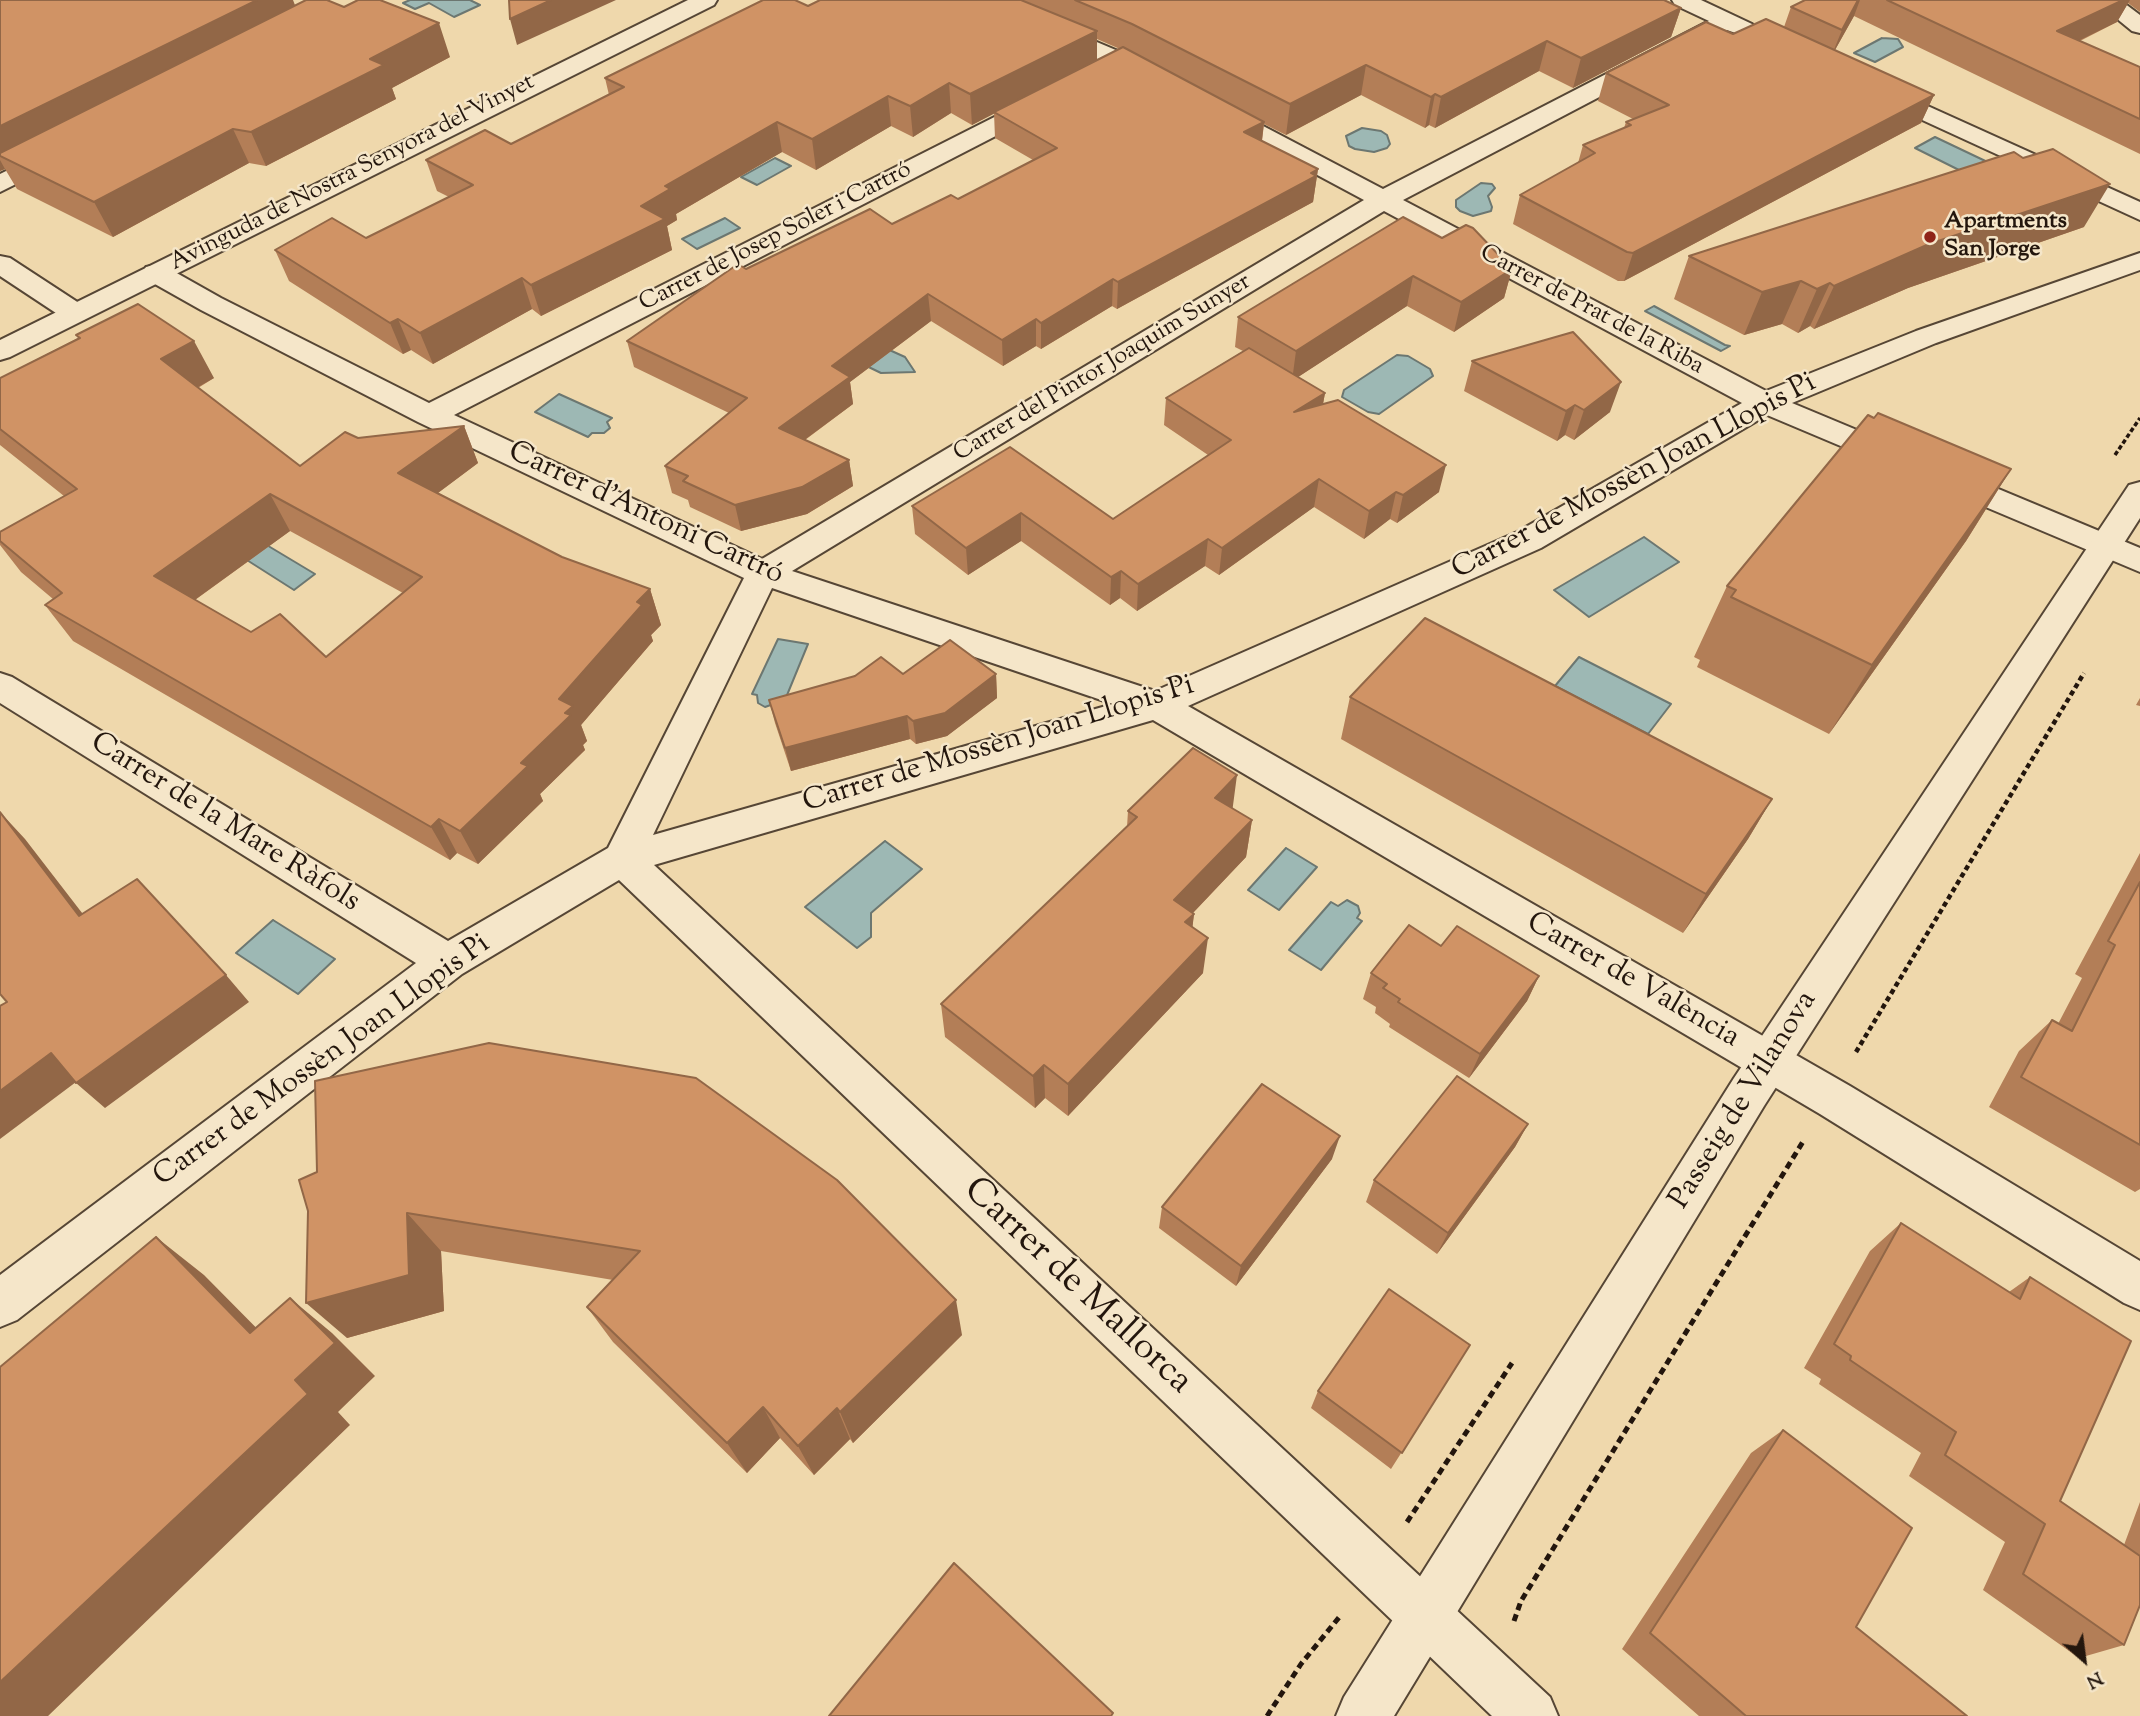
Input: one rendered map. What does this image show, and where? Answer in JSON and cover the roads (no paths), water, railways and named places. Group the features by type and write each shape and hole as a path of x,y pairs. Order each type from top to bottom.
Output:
{"street":[{"name":"Avinguda de Nostra Senyora del Vinyet","path":"0,351 706,0"},
{"name":"Carrer de Prat de la Riba","path":"978,0 1122,61 1765,403 2122,555"},
{"path":"1683,0 1765,38"},
{"path":"2105,0 2140,26"},
{"name":"Carrer del Pintor Joaquim Sunyer","path":"762,573 1383,200 1727,21"},
{"path":"1098,74 1122,61"},
{"path":"1852,79 2140,212"},
{"name":"Carrer de Josep Soler i Cartró","path":"429,415 1060,93"},
{"path":"0,184 75,146"},
{"name":"Carrer de Mossèn Joan Llopis Pi","path":"0,1304 448,962 622,859 1157,705 1529,540 1765,403 1926,337 2140,261"},
{"path":"0,264 75,313"},
{"name":"Carrer d'Antoni Cartró","path":"156,272 211,304 429,415 762,573 1157,705"},
{"name":"Passeig de Vilanova","path":"1363,1716 1769,1062 2122,555 2140,493"},
{"path":"622,859 762,573"},
{"name":"Carrer de la Mare Ràfols","path":"0,686 448,962"},
{"name":"Carrer de València","path":"1157,705 1835,1100 2140,1287"},
{"name":"Carrer de Mallorca","path":"622,859 1531,1716"}],"water":[{"path":"410,0 470,0 480,5 454,17 429,3 415,9 403,3"},
{"path":"1882,38 1898,39 1903,47 1875,62 1854,53"},
{"path":"1362,128 1381,131 1387,135 1390,144 1387,148 1374,152 1349,146 1346,136"},
{"path":"1935,137 1998,167 1977,179 1915,148"},
{"path":"775,158 791,166 757,185 741,177"},
{"path":"1481,183 1492,184 1495,188 1488,196 1491,211 1473,216 1460,211 1456,207 1456,200"},
{"path":"725,218 740,228 697,249 682,239"},
{"path":"1654,306 1730,346 1721,351 1645,311"},
{"path":"885,348 905,357 915,372 881,373 852,359"},
{"path":"1397,355 1408,356 1430,369 1433,376 1379,414 1368,412 1342,397 1344,390"},
{"path":"559,394 612,418 607,422 610,428 604,433 592,433 588,437 535,412"},
{"path":"1644,537 1679,562 1589,617 1554,590"},
{"path":"260,541 315,574 294,590 239,555"},
{"path":"778,639 808,644 785,700 765,707 758,703 757,695 752,694"},
{"path":"1579,657 1671,704 1648,734 1555,686"},
{"path":"885,841 922,869 871,913 871,937 857,948 805,907"},
{"path":"1286,848 1317,867 1279,910 1248,890"},
{"path":"1347,900 1358,906 1360,913 1357,918 1362,921 1321,970 1289,950 1331,902 1338,906"},
{"path":"273,920 335,959 298,994 236,953"}],"place":[{"name":"Apartments San Jorge","path":"1930,237"}]}
